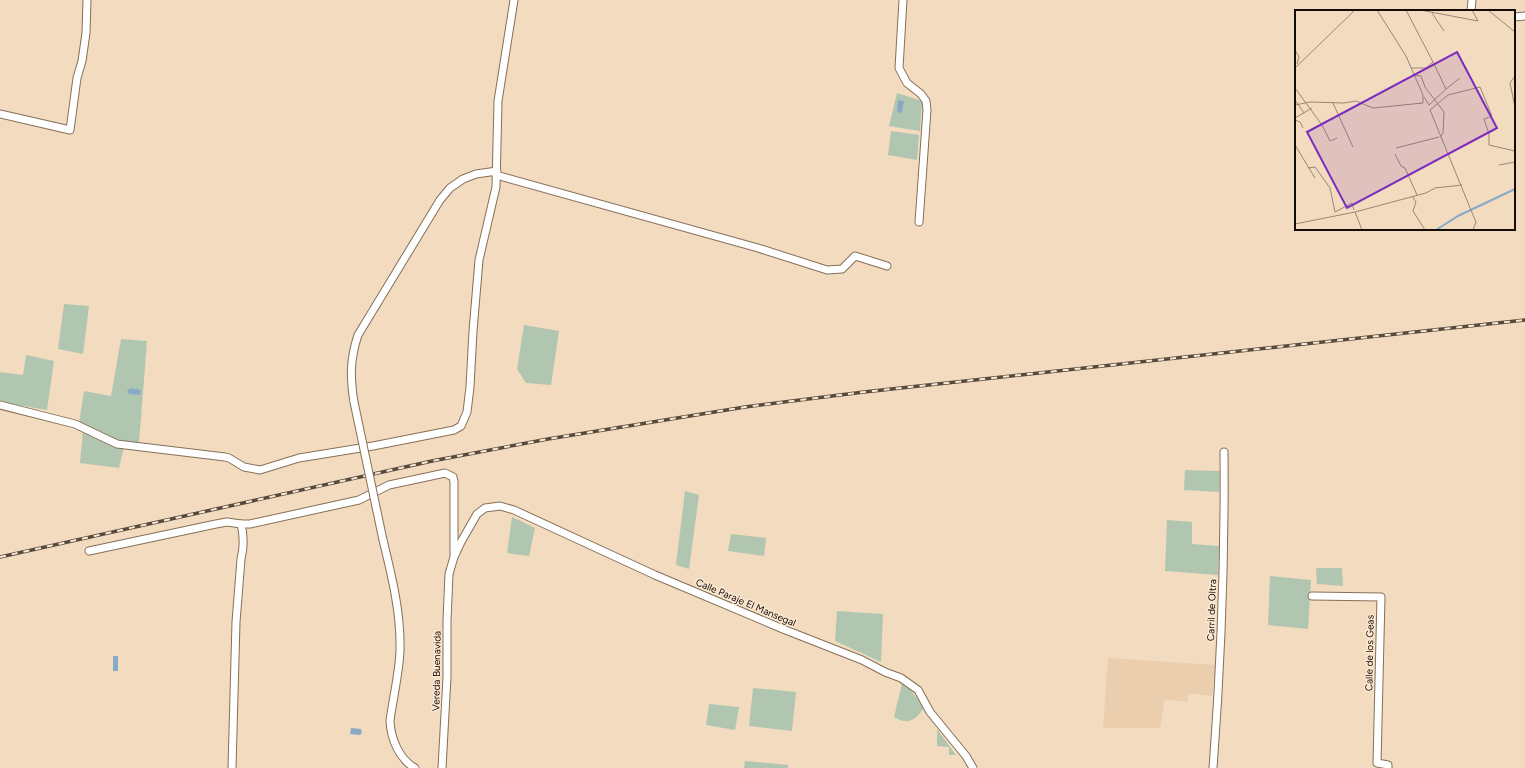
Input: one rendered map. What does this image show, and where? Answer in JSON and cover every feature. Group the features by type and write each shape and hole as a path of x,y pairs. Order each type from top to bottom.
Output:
{"street":[{"path":"0,114 70,130 77,78 82,62 86,33 87,0"},
{"path":"0,405 75,424 117,444 225,457 244,467 254,470 268,469 299,458 373,446 458,428 464,421 467,412 479,260 494,198 498,102 514,0"},
{"path":"903,0 899,68 907,83 921,94 926,101 927,110 919,222"},
{"path":"1470,10 1472,0"},
{"path":"1515,17 1525,16"},
{"path":"416,768 408,764 398,751 391,732 390,720 400,652 400,626 396,596 350,382 353,350 358,335 422,230 450,188 463,179 476,174 496,173 758,248 827,270 842,269 855,256 887,266"},
{"name":"Carril de Oltra","path":"1213,768 1221,628 1225,509 1224,452"},
{"path":"89,551 227,522 250,524 359,500 389,485 445,473 450,474 453,477 454,482 454,557"},
{"name":"Calle Paraje El Mansegal","path":"454,557 460,542 477,514 485,508 493,506 500,506 514,510 655,575 783,629 862,660 885,672 901,678 918,690 930,712 966,756 973,768"},
{"path":"232,768 236,622 240,559 243,552 243,533 241,524"},
{"name":"Vereda Buenavida","path":"442,768 447,678 447,621 450,574 454,557"},
{"name":"Calle de los Geas","path":"1312,596 1381,597 1377,763 1388,765 1388,768"}],"shaded area":[{"path":"1108,658 1215,665 1212,696 1189,693 1187,702 1165,699 1160,728 1103,728"}],"green space":[{"path":"897,93 922,101 920,131 889,126"},
{"path":"891,131 919,135 917,160 888,155"},
{"path":"64,304 89,306 83,354 58,349"},
{"path":"524,325 559,331 551,385 526,383 517,369"},
{"path":"121,339 147,341 139,443 125,442 119,468 80,463 83,431 78,430 84,391 111,396"},
{"path":"26,355 54,361 47,410 0,402 0,372 23,375"},
{"path":"1185,470 1220,471 1219,492 1184,490"},
{"path":"685,491 699,495 689,569 676,565"},
{"path":"512,517 535,528 529,556 507,553"},
{"path":"1167,520 1192,522 1192,544 1219,546 1218,575 1165,571"},
{"path":"731,534 766,538 764,556 728,551"},
{"path":"1316,568 1342,568 1343,586 1317,584"},
{"path":"1270,576 1311,580 1308,629 1268,625"},
{"path":"837,611 883,614 881,662 835,641"},
{"path":"902,684 909,689 923,709 914,719 907,721 894,717"},
{"path":"753,688 796,692 792,731 749,726"},
{"path":"709,704 739,707 735,730 706,725"},
{"path":"937,729 956,755 949,755 949,747 937,746"},
{"path":"745,761 788,765 788,768 744,768"}],"water":[{"path":"898,100 904,101 902,112 900,113 897,111"},
{"path":"130,388 141,390 140,395 129,394 127,391"},
{"path":"113,656 118,656 118,671 113,671"},
{"path":"351,728 361,729 362,733 360,735 350,734"}],"railway":[{"path":"0,557 432,461 548,439 745,407 864,392 1525,320"}]}
